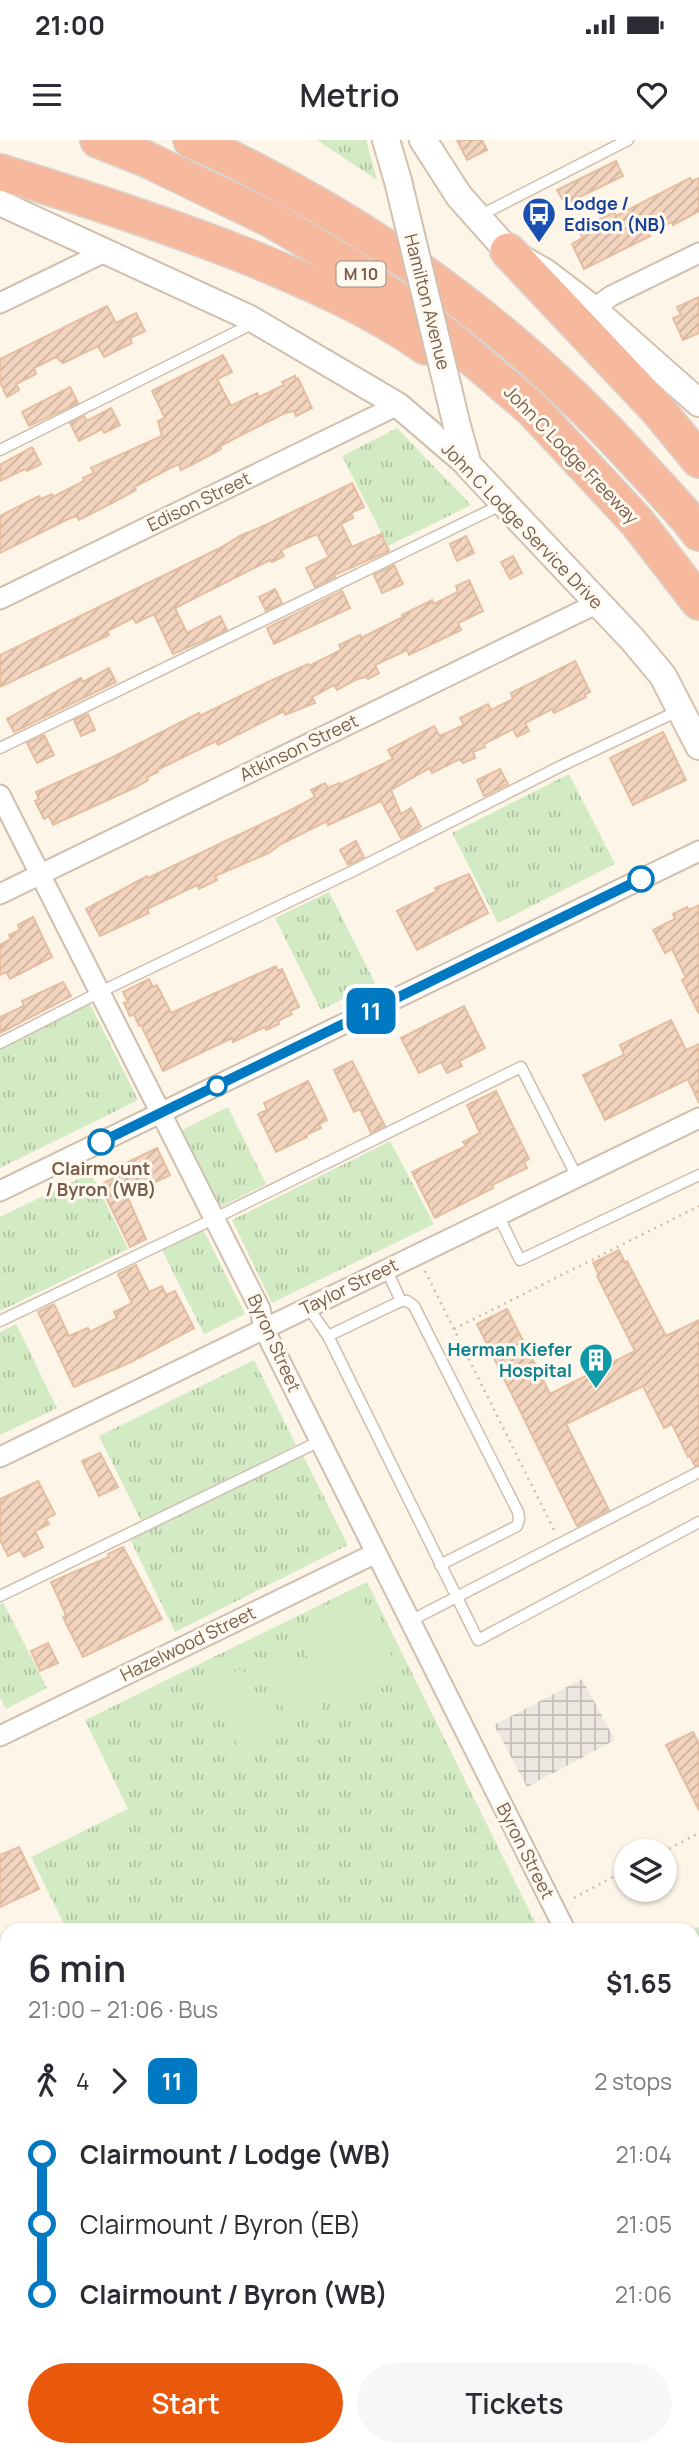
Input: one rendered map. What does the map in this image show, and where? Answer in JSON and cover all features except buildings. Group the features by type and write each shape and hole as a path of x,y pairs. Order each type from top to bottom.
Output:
{"highway":[{"name":"John C Lodge Freeway","path":"98,140 272,220 349,266 406,306 470,356 532,410 637,522 699,602"},
{"name":"M 10","path":"191,140 277,182 375,238 492,325 543,368 604,427 699,533"},
{"path":"0,173 200,237 313,284 400,329 477,384 583,467"},
{"path":"508,251 658,410 699,460"}],"main road":[{"name":"Hamilton Avenue","path":"386,140 468,465"},
{"path":"423,140 441,171 508,251 546,273 593,309 699,403"},
{"name":"John C Lodge Service Drive","path":"468,465 633,640 663,676 699,746"}],"street":[{"name":"John C Lodge Service Drive","path":"0,203 250,318 398,405 468,465"},
{"path":"0,303 105,251"},
{"path":"593,309 611,296 699,253"},
{"name":"Edison Street","path":"0,599 398,405"},
{"name":"Atkinson Street","path":"0,894 598,603"},
{"name":"Byron Street","path":"0,795 260,1309 264,1329 561,1923"},
{"path":"0,1191 699,851"},
{"name":"Taylor Street","path":"0,1457 699,1118"},
{"name":"Hazelwood Street","path":"0,1736 376,1553"}],"lane":[{"path":"477,217 628,140"},
{"path":"0,450 244,328 250,318"},
{"path":"0,748 503,504"},
{"path":"0,1043 680,710"},
{"path":"0,1321 521,1067 577,1177"},
{"path":"498,1215 520,1260 699,1175"},
{"path":"386,1269 401,1301"},
{"path":"328,1336 401,1301 407,1301 414,1306 518,1512 517,1526 440,1565"},
{"path":"309,1307 328,1336 478,1640 699,1522"},
{"path":"0,1596 320,1441"},
{"path":"410,1621 699,1472"}],"path":[{"path":"454,1329 699,1206"},
{"path":"425,1271 558,1538"},
{"path":"677,1845 699,1833"},
{"path":"574,1898 614,1876"}],"shaded area":[{"path":"582,1679 615,1740 527,1787 494,1725"}],"green space":[{"path":"317,140 366,140 377,180"},
{"path":"397,428 471,505 388,546 342,456"},
{"path":"569,774 615,864 498,923 452,833"},
{"path":"329,892 375,983 321,1010 275,918"},
{"path":"90,1004 138,1100 0,1168 0,1049"},
{"path":"228,1107 266,1184 221,1207 182,1130"},
{"path":"390,1141 434,1224 272,1303 232,1220"},
{"path":"91,1173 128,1249 0,1311 0,1217"},
{"path":"202,1227 245,1314 204,1334 161,1248"},
{"path":"16,1324 57,1408 0,1435 0,1332"},
{"path":"254,1360 296,1445 141,1521 99,1436"},
{"path":"302,1453 348,1545 175,1632 129,1537"},
{"path":"367,1582 536,1923 64,1923 31,1857 128,1809 85,1720"},
{"path":"363,1598 402,1677 334,1711 295,1631"},
{"path":"3,1602 47,1688 6,1709 0,1698 0,1604"},
{"path":"292,1646 323,1708 291,1724 260,1662"},
{"path":"242,1668 273,1733 239,1749 208,1684"}],"bus line":[{"name":"11","path":"101,1142 641,879"}],"place":[{"name":"Lodge / Edison (NB)","path":"539,244"},
{"name":"Clairmount / Byron (WB)","path":"101,1142"},
{"name":"Herman Kiefer Hospital","path":"596,1390"}]}
